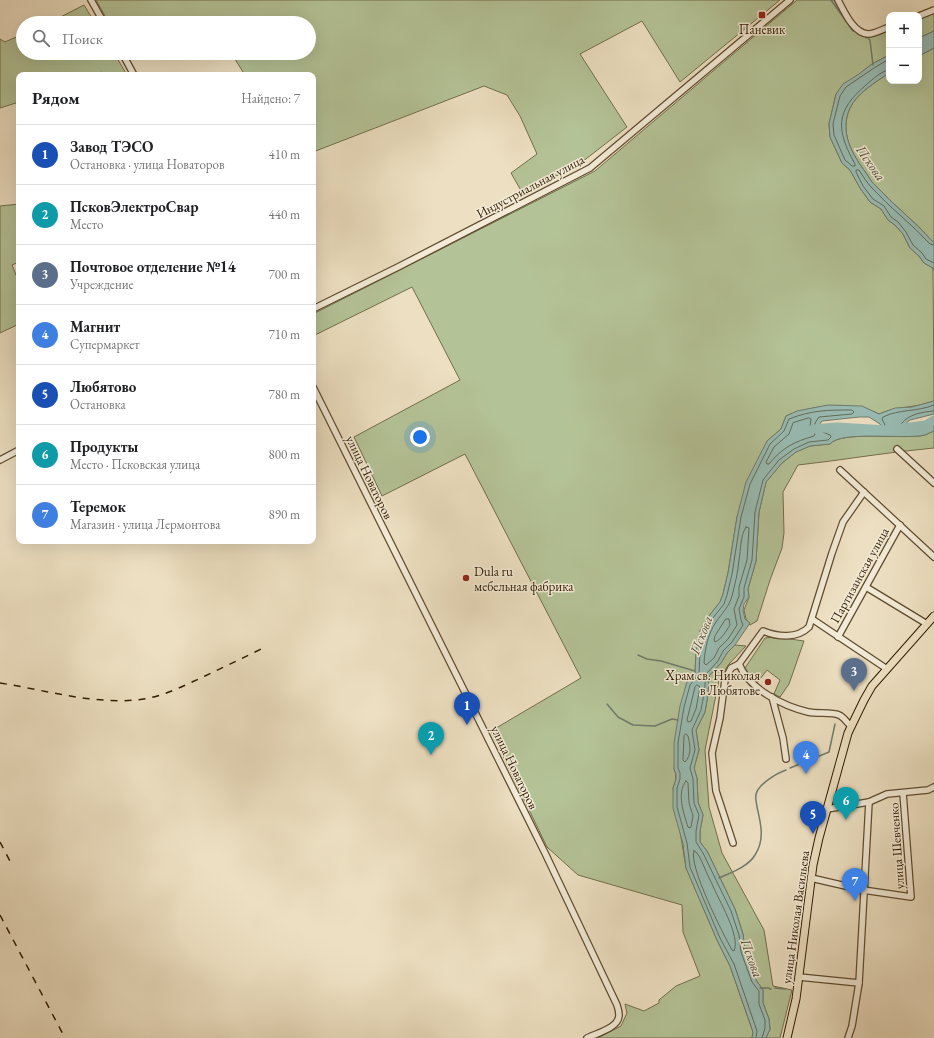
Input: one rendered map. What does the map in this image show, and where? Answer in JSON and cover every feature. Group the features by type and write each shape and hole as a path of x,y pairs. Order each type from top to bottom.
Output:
{"main road":[{"name":"улица Николая Васильева","path":"787,1038 796,999 811,878 819,838 851,726 872,686 934,616"}],"street":[{"path":"91,0 100,16"},
{"name":"Индустриальная улица","path":"316,308 590,168 790,0"},
{"path":"838,0 858,30 871,34 886,28"},
{"path":"922,15 934,10"},
{"path":"126,60 132,72"},
{"name":"улица Новаторов","path":"316,393 545,853 617,1006 619,1014 618,1021 610,1027 587,1038"},
{"path":"897,449 934,483"},
{"path":"0,460 16,452"},
{"path":"840,470 934,557"},
{"path":"733,842 716,791 712,753 720,718 725,680 731,668 739,664 763,631 774,635 788,636 806,630 809,626 843,522 864,492"},
{"name":"Партизанская улица","path":"838,637 900,525"},
{"path":"866,587 927,624"},
{"path":"812,619 887,669"},
{"path":"739,664 748,679 756,687 772,697 795,708 838,714 851,726"},
{"path":"772,697 783,738 786,759"},
{"path":"828,809 869,802 887,794 928,790 934,787"},
{"name":"улица Шевченко","path":"863,890 911,897 903,793"},
{"path":"848,1038 852,1026 859,984 869,802"},
{"path":"811,878 863,890"},
{"path":"799,977 859,984"}],"green space":[{"path":"96,0 780,0 680,82 642,21 580,54 627,127 582,162 523,194 511,173 537,154 520,116 507,95 484,86 316,151 316,72 243,72 235,60 316,60 316,16 105,16"},
{"path":"797,0 836,0 860,33 866,38 886,29 886,57 872,64 836,94 829,124 830,137 842,163 850,170 870,202 881,209 888,220 903,234 910,248 924,263 933,268 934,401 886,411 879,414 857,407 845,406 808,409 786,416 781,429 767,441 737,517 723,594 720,602 700,631 696,652 695,673 687,683 674,769 676,778 673,788 686,868 717,940 730,966 753,1032 752,1038 598,1038 621,1026 627,1013 625,1004 644,1011 659,1003 659,1000 676,986 700,976 683,932 682,905 578,875 547,847 491,731 581,678 465,454 382,496 354,437 460,380 412,287 316,335 316,312 595,171"},
{"path":"84,5 91,16 63,16"},
{"path":"934,13 934,31 922,37 922,17"},
{"path":"16,37 16,60 118,60 125,72 16,72 16,103 0,108 0,39 5,42"},
{"path":"934,48 934,243 871,181 852,150 846,126 847,117 853,103 867,88 886,75 886,84 922,84 922,54"},
{"path":"16,204 16,263 12,265 16,275 16,325 0,333 0,206"},
{"path":"934,431 934,448 798,465 783,492 784,533 782,548 757,621 750,625 746,619 744,610 749,597 748,589 756,561 759,512 766,482 782,463 796,452 810,446 830,444 847,437 916,436 925,435"},
{"path":"776,637 804,641 789,684 780,697 774,694 780,680 767,670 757,683 751,679 745,668 765,638"},
{"path":"735,645 746,646 729,664 719,680 705,750 709,807 722,853 764,930 773,986 792,990 780,1038 766,1038 770,1029 769,1019 763,1003 763,990 756,980 745,951 743,934 735,909 707,851 700,842 700,831 703,815 698,802 697,778 694,768 699,750 696,730 705,712 709,676"}],"water":[{"path":"934,31 934,48 922,54 922,48 922,37"},
{"path":"886,57 886,75 862,93 850,108 846,126 849,142 856,158 872,182 934,243 934,271 933,268 924,263 910,248 903,234 888,220 881,209 870,202 850,170 842,163 830,137 829,124 836,94 843,84 872,64"},
{"path":"934,401 934,414 910,420 904,425 908,427 924,427 934,419 934,431 925,435 916,436 847,437 836,440 830,444 810,446 796,452 782,463 766,482 759,512 756,561 748,589 749,597 744,604 743,610 745,619 750,623 735,645 709,676 705,712 696,730 699,750 694,768 697,778 698,802 703,815 700,831 700,842 707,851 735,909 743,934 745,951 756,980 763,990 763,1003 769,1019 770,1029 766,1038 752,1038 753,1032 730,966 717,940 686,868 683,844 673,808 673,788 676,779 674,769 674,743 680,706 687,682 695,673 696,652 700,631 720,602 723,594 737,517 746,482 767,441 781,429 786,416 797,411 828,405 862,406 879,414 895,408 912,407","holes":["869,417 881,426 876,430 846,425 831,430 819,425 822,421"]}],"waterway":[{"path":"831,0 853,31"},
{"path":"858,34 863,36"},
{"path":"868,38 870,40 873,65"},
{"name":"Пскова","path":"813,429 837,427 887,430 926,425 934,420"},
{"path":"638,655 647,659 661,661 695,671"},
{"path":"607,704 618,717 633,725 655,726 672,719 678,720"},
{"path":"790,768 829,752 835,724"},
{"path":"719,878 748,863 755,855 761,838 761,826 756,798 757,791 768,780 786,770"},
{"path":"760,988 771,989"},
{"path":"775,988 785,989"}],"railway":[{"path":"0,683 68,696 102,700 119,701 145,699 180,687 263,648"},
{"path":"0,842 12,865"},
{"path":"0,915 65,1038"}],"place":[{"name":"Паневик","path":"762,15"},
{"name":"Dula ru мебельная фабрика","path":"466,578"},
{"name":"Храм св. Николая в Любятове","path":"768,682"},
{"name":"Почтовое отделение №14","path":"854,691"},
{"name":"Завод ТЭСО","path":"467,725"},
{"name":"ПсковЭлектроСвар","path":"431,755"},
{"name":"Магнит","path":"806,774"},
{"name":"Продукты","path":"846,820"},
{"name":"Любятово","path":"813,834"},
{"name":"Теремок","path":"855,901"}]}
